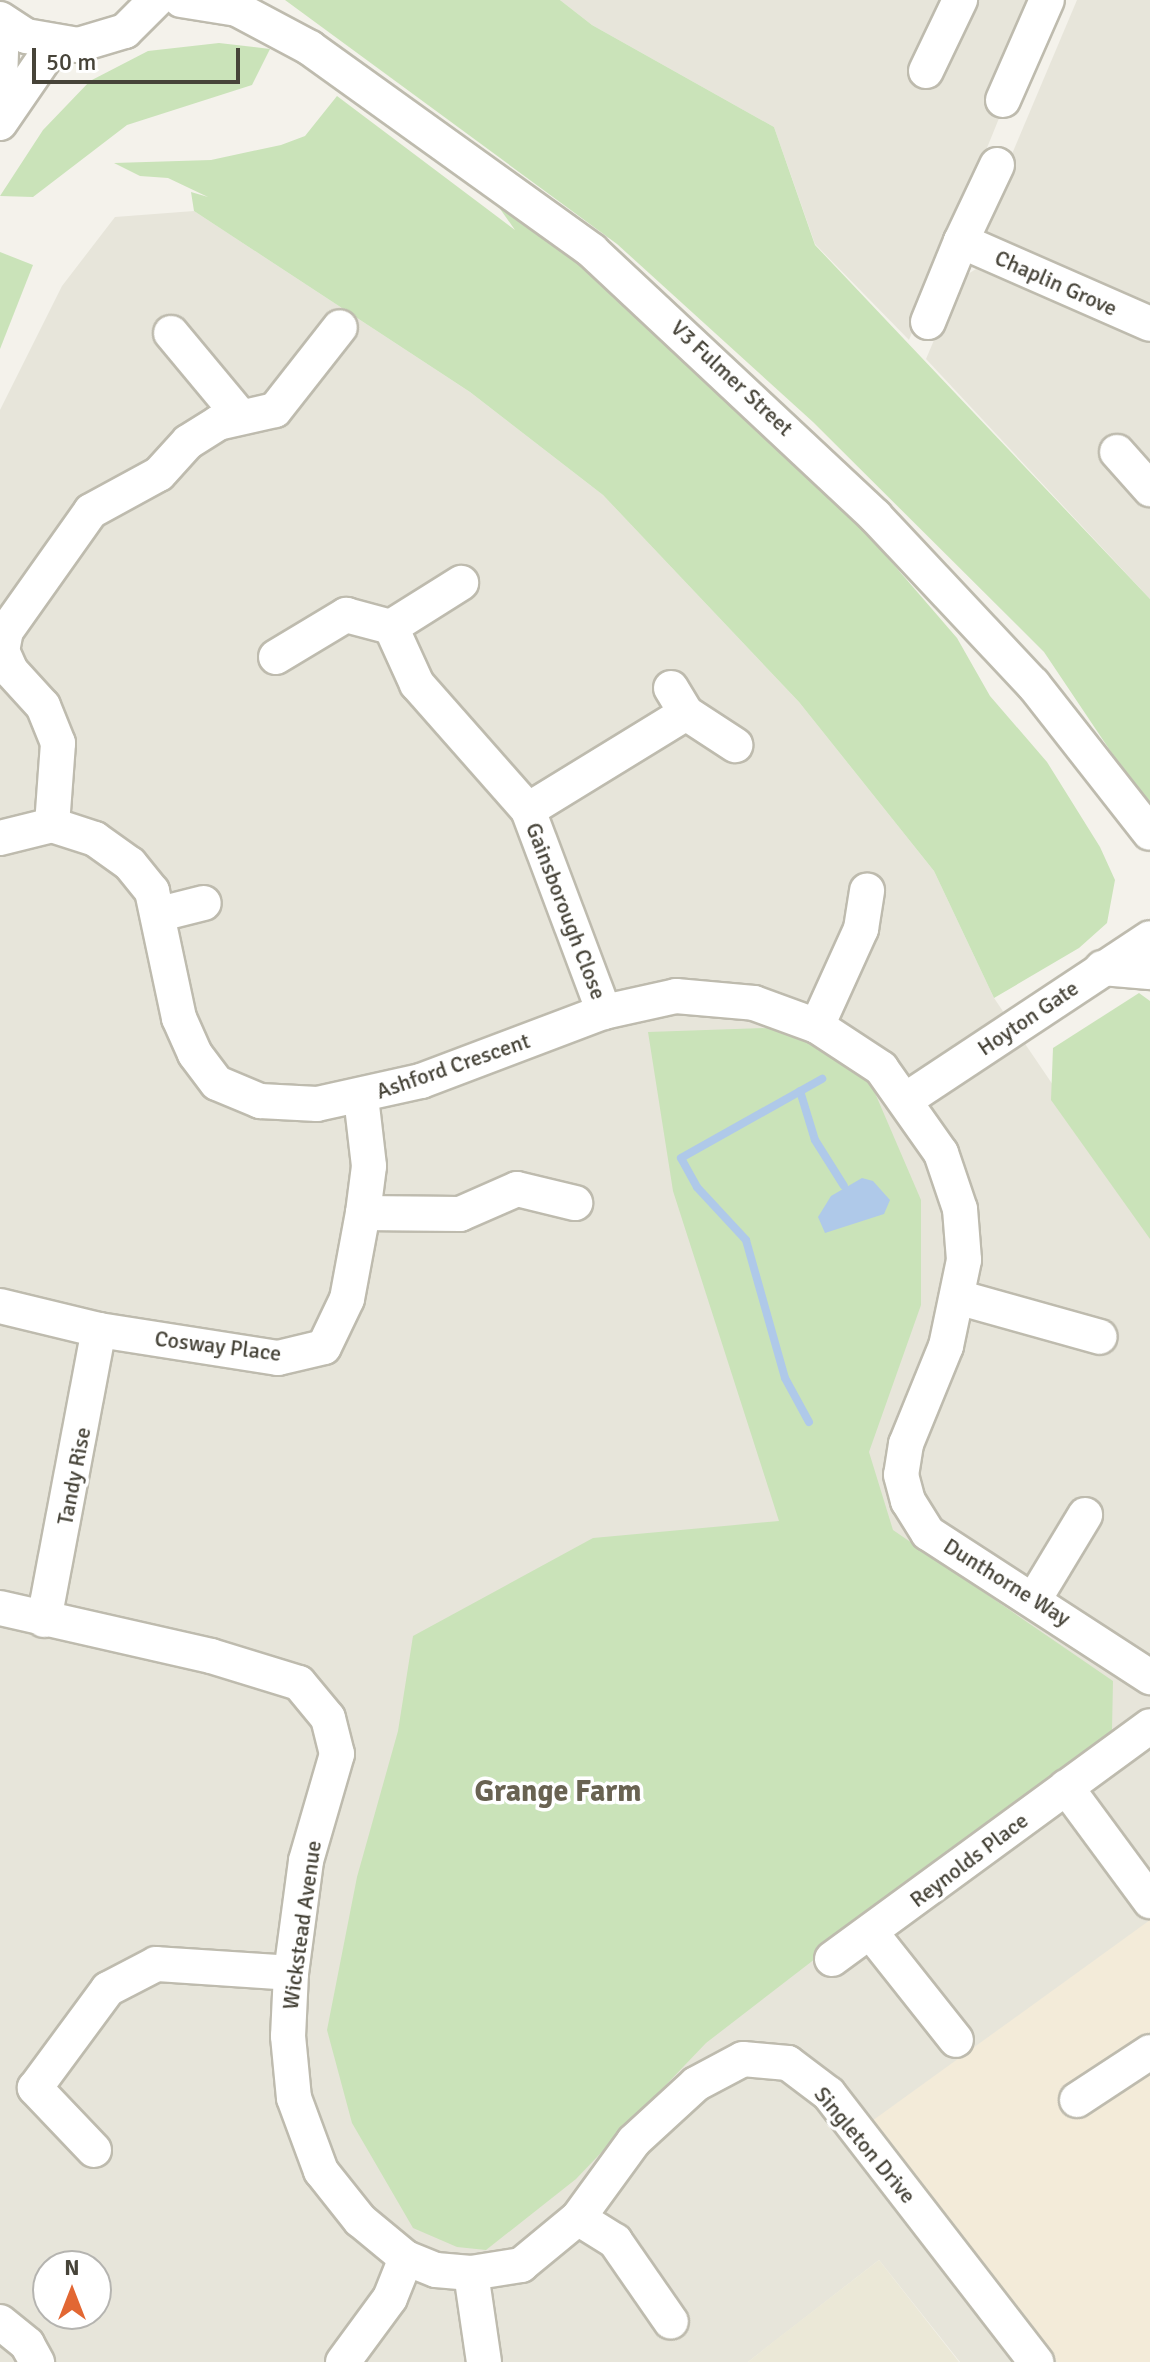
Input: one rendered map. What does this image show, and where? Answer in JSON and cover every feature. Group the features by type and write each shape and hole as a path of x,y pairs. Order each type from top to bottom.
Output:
{"street":[{"path":"0,82 1,20 54,44 103,41 125,31 156,0"},
{"name":"V3 Fulmer Street","path":"181,0 233,4 310,48 592,251 789,431 1033,684 1150,833"},
{"path":"926,71 960,0"},
{"path":"1003,100 1036,3"},
{"path":"0,123 54,44"},
{"path":"928,322 997,165"},
{"name":"Chaplin Grove","path":"961,241 1150,324"},
{"path":"0,838 52,825 58,743 43,706 11,671 2,651 6,631 91,511 159,474 188,442 218,423 275,410 340,327"},
{"path":"171,333 241,417"},
{"path":"1117,452 1150,489"},
{"path":"276,657 346,615 391,627 461,583"},
{"name":"Gainsborough Close","path":"391,627 417,684 528,810 604,1012"},
{"name":"Gainsborough Close","path":"528,810 678,700 735,745"},
{"name":"Ashford Crescent","path":"52,825 95,839 130,864 152,891 160,914 179,1018 195,1054 217,1083 260,1101 317,1104 361,1097 421,1081 604,1012 676,996 754,1003 817,1026 881,1068 907,1099"},
{"path":"817,1026 861,929 867,890"},
{"path":"160,914 204,903"},
{"name":"Hoyton Gate","path":"907,1099 1150,938"},
{"path":"1102,968 1150,972"},
{"name":"Cosway Place","path":"0,1306 99,1330 278,1358 324,1347 347,1299 363,1213 369,1166 361,1097"},
{"name":"Dunthorne Way","path":"907,1099 941,1153 960,1209 964,1260 946,1346 906,1444 901,1475 908,1501 928,1533 1035,1598 1150,1677"},
{"path":"363,1213 460,1214 517,1189 575,1203"},
{"path":"957,1297 1100,1337"},
{"name":"Tandy Rise","path":"44,1620 99,1330"},
{"path":"1035,1598 1085,1515"},
{"name":"Wickstead Avenue","path":"0,1608 211,1656 299,1683 328,1718 337,1754 306,1861 291,1973 288,2036 294,2098 321,2171 360,2220 406,2258"},
{"name":"Reynolds Place","path":"832,1959 872,1934 1150,1726"},
{"path":"1066,1787 1150,1901"},
{"path":"872,1934 956,2040"},
{"path":"94,2150 35,2088 108,1989 156,1964 291,1973"},
{"path":"1077,2100 1150,2052"},
{"name":"Singleton Drive","path":"406,2258 436,2270 471,2273 521,2265 578,2218 634,2141 696,2084 743,2059 788,2063 829,2094 1036,2362"},
{"path":"578,2218 615,2241 671,2322"},
{"path":"343,2362 390,2298 406,2258"},
{"path":"471,2273 484,2362"},
{"path":"0,2322 27,2344 37,2362"}],"shaded area":[{"path":"560,0 1047,0 909,340 815,244 774,127 592,25"},
{"path":"1077,0 1150,0 1150,309 977,237"},
{"path":"194,211 470,392 603,495 799,702 934,871 994,998 1150,1228 1150,2362 960,2362 879,2260 748,2362 0,2362 0,410 62,286 115,217"},
{"path":"976,269 1150,340 1150,599 926,359 960,279"},
{"path":"1150,1920 1150,2362 1057,2362 872,2121"},
{"path":"879,2260 959,2362 748,2362 773,2342"}],"green space":[{"path":"285,0 560,0 592,25 774,127 815,245 1150,599 1150,810 1044,652 813,422 617,244"},
{"path":"219,43 270,49 252,85 127,125 33,197 0,196 43,130 90,81 148,51"},
{"path":"337,96 515,230 491,196 577,258 818,477 957,638 990,696 1047,762 1100,847 1115,880 1107,923 1079,948 994,998 934,871 799,702 603,495 470,392 194,211 191,192 208,197 168,178 140,176 114,163 211,160 281,145 305,136"},
{"path":"0,252 33,265 0,349"},
{"path":"1139,993 1150,1001 1150,1239 1051,1100 1053,1048"},
{"path":"796,1027 872,1086 921,1200 921,1305 869,1452 893,1530 1113,1681 1112,1730 706,2043 576,2179 486,2250 457,2247 413,2228 352,2123 327,2030 357,1877 398,1731 413,1636 593,1538 779,1521 673,1191 648,1032"}],"water":[{"path":"862,1178 873,1181 890,1200 884,1214 825,1233 818,1217 831,1196"}],"waterway":[{"path":"809,1422 785,1378 746,1240 697,1187 681,1158 822,1079"},
{"path":"800,1091 815,1140 844,1186"}],"district":[{"name":"Grange Farm","path":"558,1792"}]}
